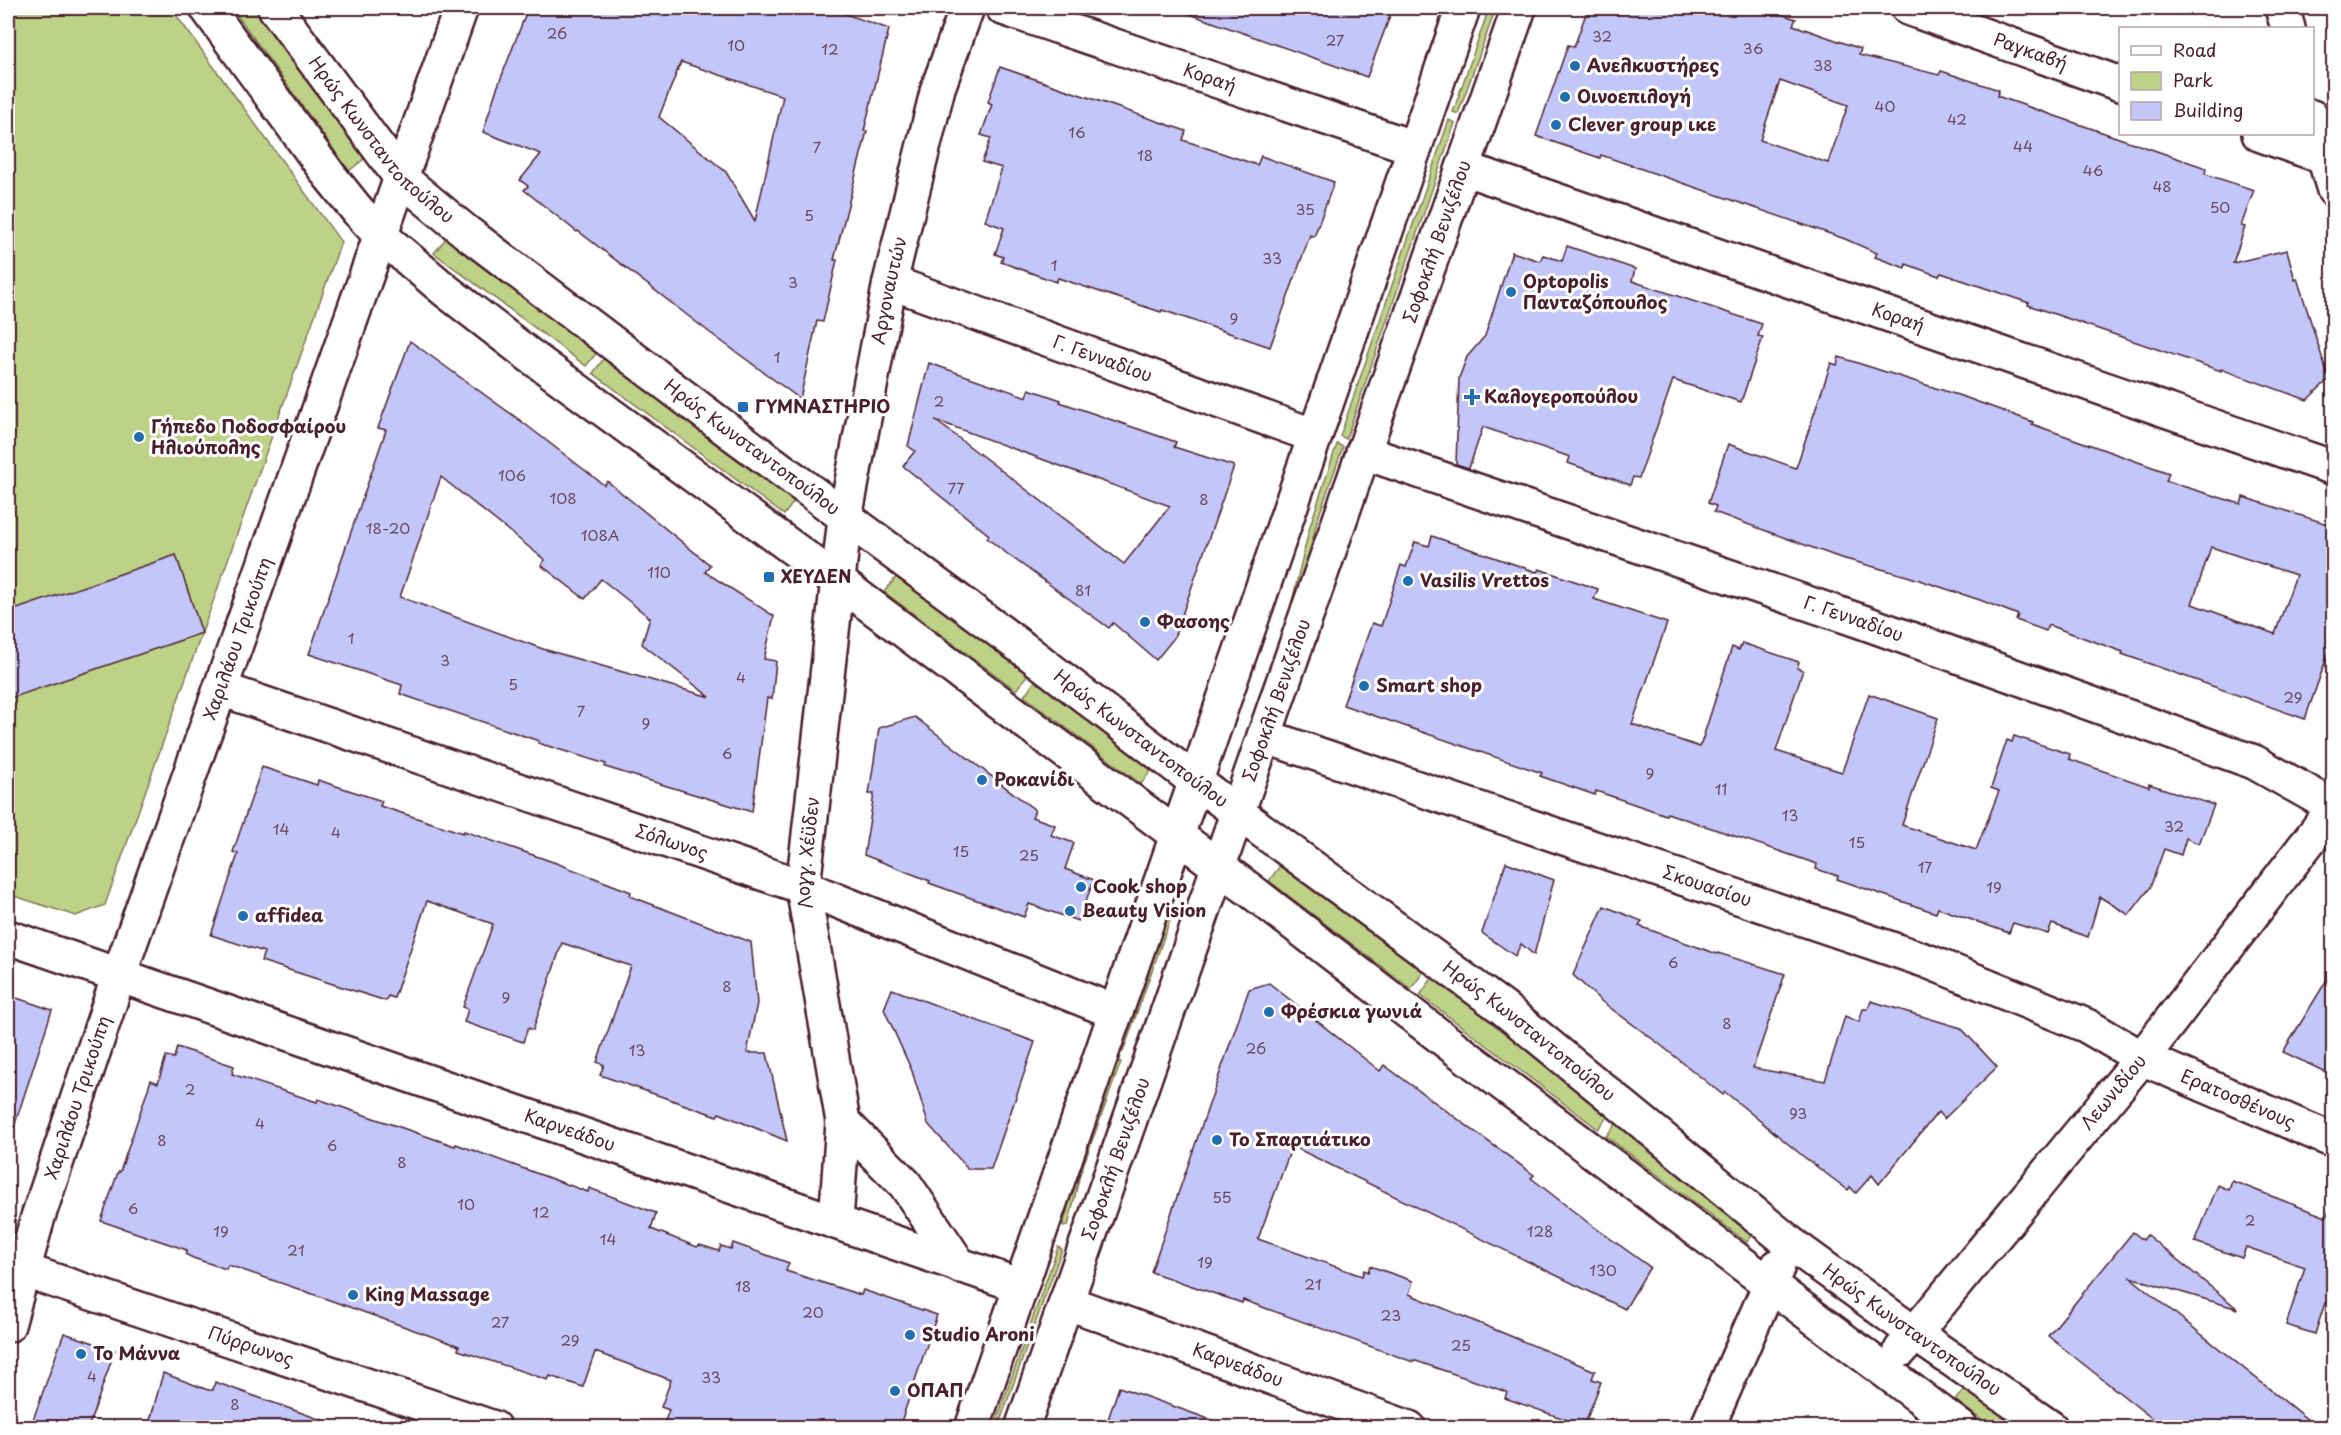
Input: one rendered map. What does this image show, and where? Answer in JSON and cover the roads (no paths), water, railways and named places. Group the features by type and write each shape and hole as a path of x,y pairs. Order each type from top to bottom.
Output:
{"street":[{"path":"207,8 329,175 380,236 445,290 529,355 839,582 1961,1428"},
{"name":"Ηρώς Κωνσταντοπούλου","path":"275,8 400,178 485,246 845,518 1025,650 1237,813 1503,1008 1790,1243 1915,1334 2051,1428"},
{"name":"Χαριλάου Τρικούπη","path":"8,1325 15,1268 38,1216 119,975 461,8"},
{"name":"Αργοναυτών","path":"839,582 845,518 890,282 938,88 966,8"},
{"name":"Κοραή","path":"1004,8 1414,148"},
{"path":"972,1428 1463,8"},
{"name":"Σοφοκλή Βενιζέλου","path":"1022,1428 1519,8"},
{"name":"Ραγκαβή","path":"1908,8 2119,83"},
{"path":"2282,8 2288,27"},
{"path":"2314,120 2329,157 2334,190"},
{"path":"2262,135 2329,157"},
{"name":"Κοραή","path":"1463,168 2334,468"},
{"name":"Γ. Γενναδίου","path":"890,282 1315,436"},
{"name":"Γ. Γενναδίου","path":"1363,452 1860,621 2254,762 2334,807"},
{"name":"Λογγ. Χέϋδεν","path":"836,1221 843,1122 803,887 839,582"},
{"name":"Σόλωνος","path":"221,689 803,887 1116,1012"},
{"name":"Σκουασίου","path":"1264,736 1927,961 2087,1026 2142,1058"},
{"name":"Λεωνιδίου","path":"1885,1370 2142,1058 2334,807"},
{"name":"Καρνεάδου","path":"8,937 1020,1286"},
{"name":"Ερατοσθένους","path":"2142,1058 2334,1141"},
{"path":"843,1122 905,1184 960,1266"},
{"path":"1707,1428 1769,1284 1790,1243"},
{"name":"Πύρρωνος","path":"15,1268 494,1428"},
{"name":"Καρνεάδου","path":"1066,1302 1409,1428"}],"place":[{"name":"Ανελκυστήρες","path":"1575,66"},
{"name":"Οινοεπιλογή","path":"1565,97"},
{"name":"Clever group ικε","path":"1556,125"},
{"name":"Optopolis Πανταζόπουλος","path":"1511,292"},
{"name":"Καλογεροπούλου","path":"1472,397"},
{"name":"ΓΥΜΝΑΣΤΗΡΙΟ","path":"743,407"},
{"name":"Γήπεδο Ποδοσφαίρου Ηλιούπολης","path":"139,437"},
{"name":"ΧΕΥΔΕΝ","path":"769,577"},
{"name":"Vasilis Vrettos","path":"1408,581"},
{"name":"Φασοης","path":"1145,622"},
{"name":"Smart shop","path":"1364,686"},
{"name":"Ροκανίδι","path":"982,780"},
{"name":"Cook shop","path":"1081,887"},
{"name":"Beauty Vision","path":"1070,911"},
{"name":"affidea","path":"243,916"},
{"name":"Φρέσκια γωνιά","path":"1269,1012"},
{"name":"Το Σπαρτιάτικο","path":"1217,1140"},
{"name":"King Massage","path":"353,1295"},
{"name":"Studio Aroni","path":"910,1335"},
{"name":"Το Μάννα","path":"81,1354"},
{"name":"ΟΠΑΠ","path":"895,1391"}]}
